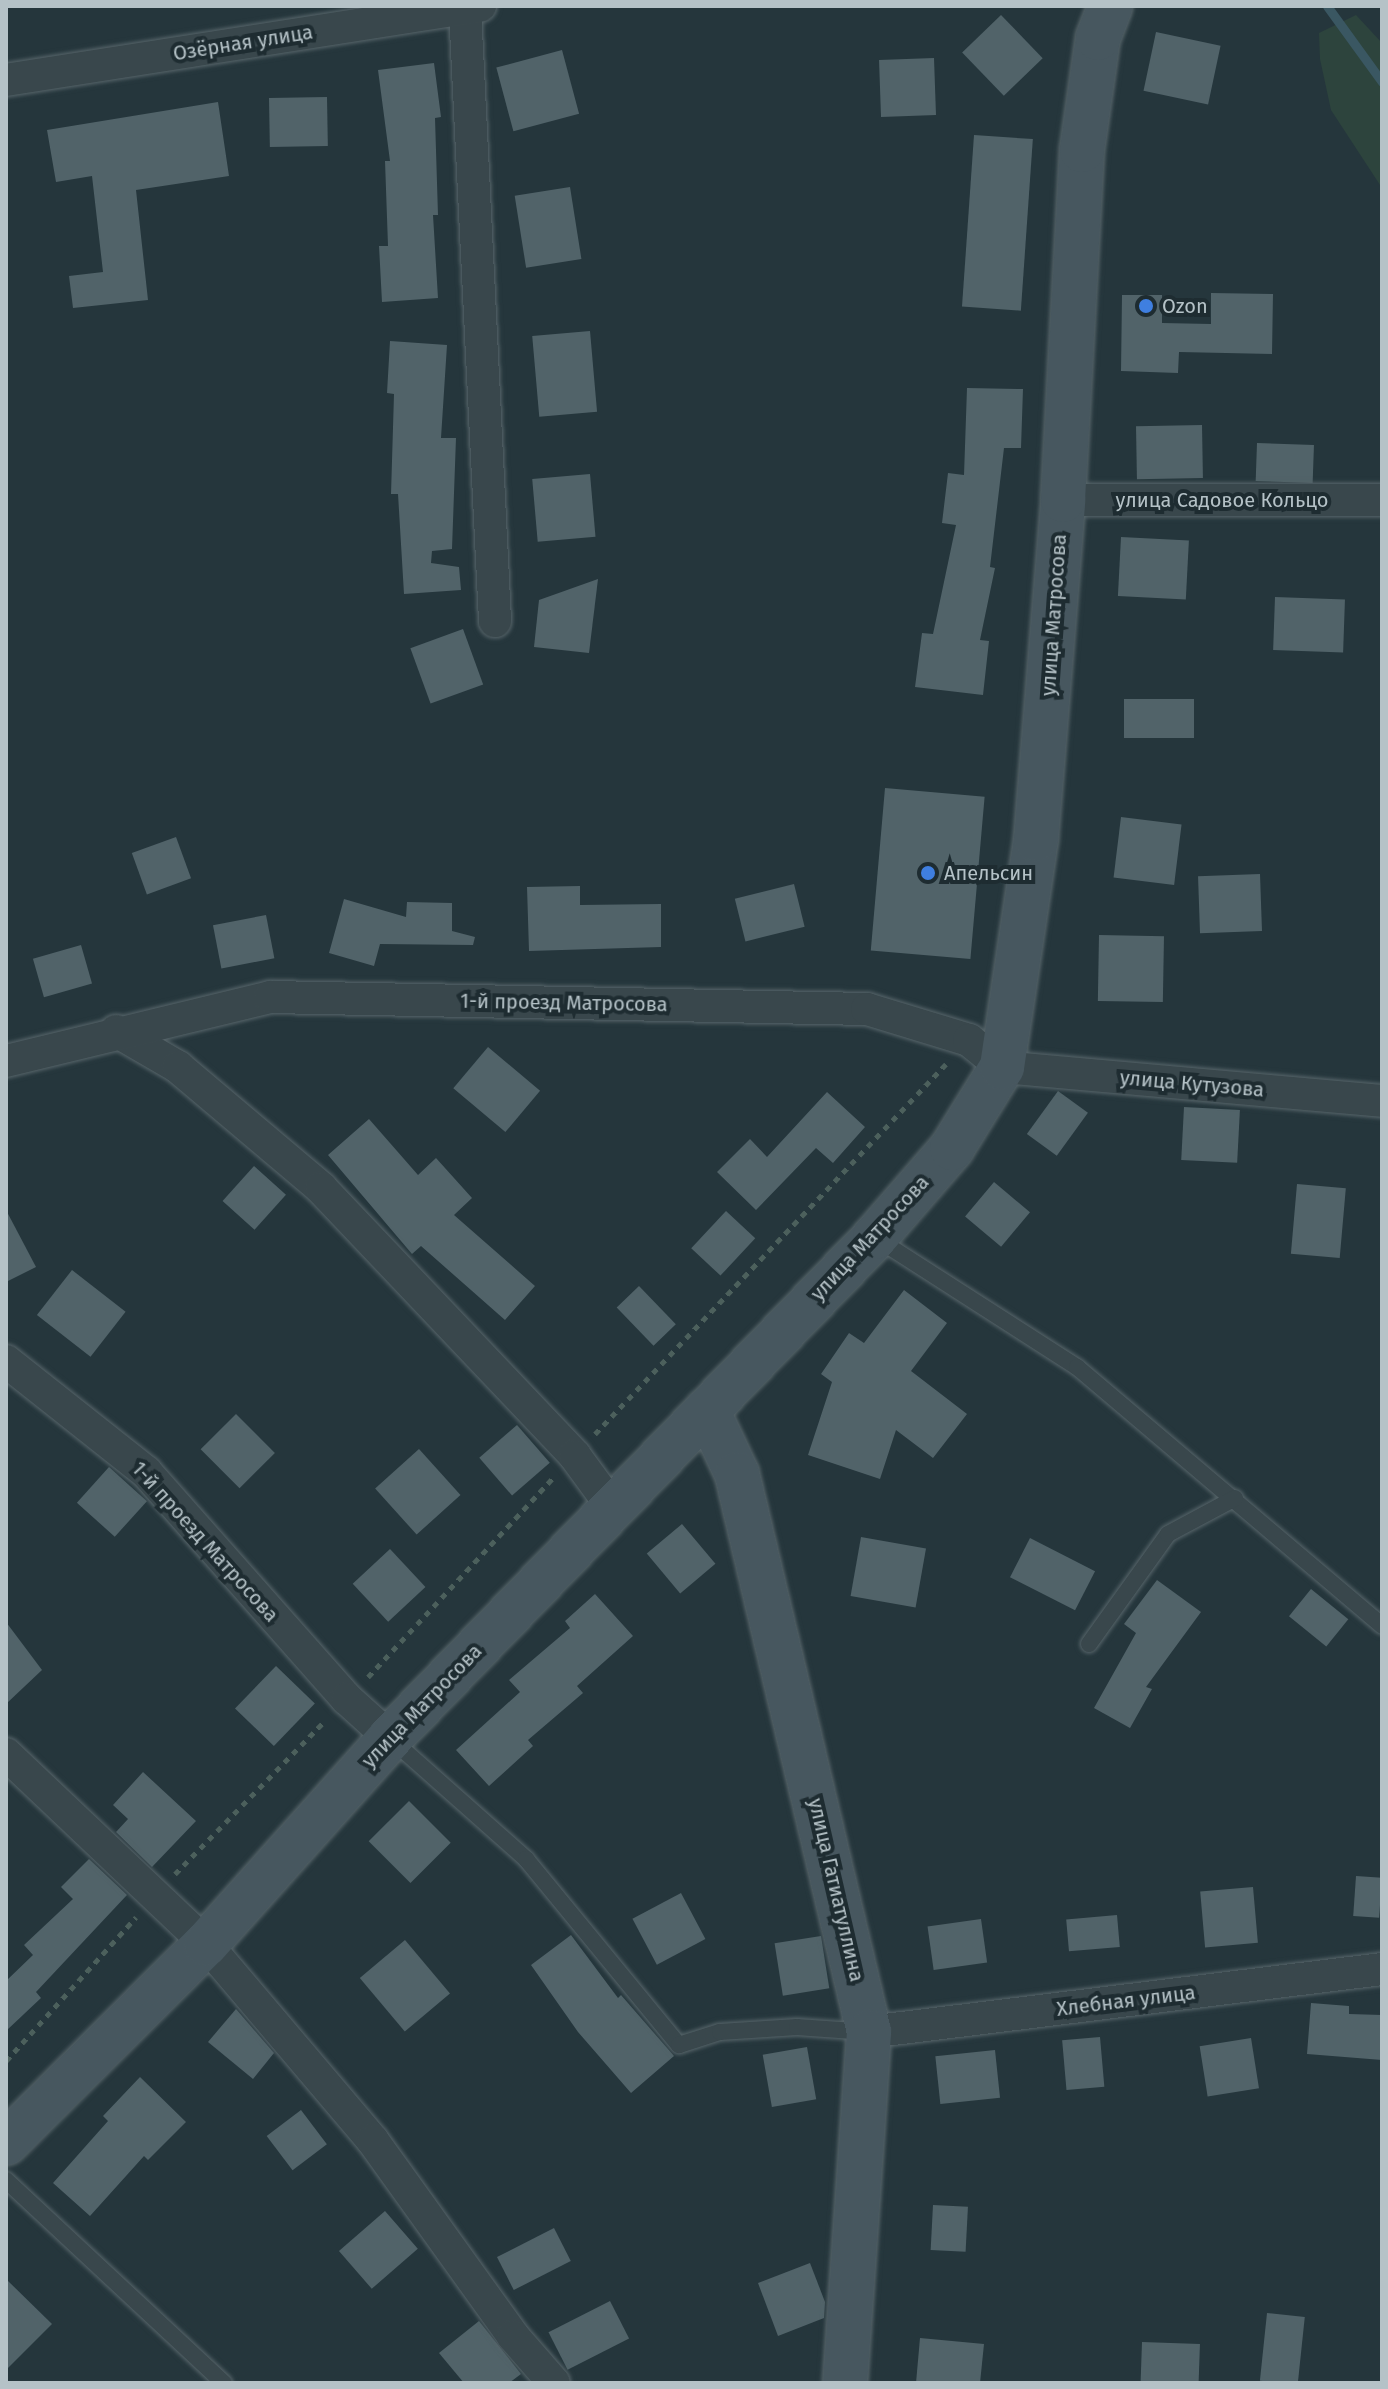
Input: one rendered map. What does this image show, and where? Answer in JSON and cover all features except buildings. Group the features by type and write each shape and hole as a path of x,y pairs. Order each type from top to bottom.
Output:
{"main road":[{"name":"улица Матросова","path":"6,2143 206,1944 390,1738 875,1237 952,1148 985,1054 1036,839 1063,500 1082,150 1104,15"},
{"name":"улица Гатиатуллина","path":"707,1410 737,1474 869,2032 845,2383"}],"street":[{"name":"Озёрная улица","path":"6,80 473,7"},
{"path":"473,7 495,621"},
{"name":"улица Садовое Кольцо","path":"1063,500 1382,500"},
{"name":"1-й проезд Матросова","path":"6,1061 116,1031 270,997 867,1009 985,1054"},
{"path":"116,1031 178,1067 321,1188 575,1456 613,1508"},
{"name":"улица Кутузова","path":"985,1054 1382,1101"},
{"name":"1-й проезд Матросова","path":"6,1361 146,1472 347,1699 390,1738"},
{"path":"6,1754 206,1944 373,2141 513,2336 554,2383"},
{"name":"Хлебная улица","path":"869,2032 1382,1969"}],"lane":[{"path":"875,1237 1077,1367 1235,1498 1382,1626"},
{"path":"1089,1644 1168,1534 1235,1498"},
{"path":"390,1738 526,1859 679,2045 720,2032 797,2027 869,2032"},
{"path":"6,2180 224,2383"}],"path":[{"path":"6,2061 155,1896 347,1699 575,1456 985,1054"}],"green space":[{"path":"1356,15 1382,43 1382,188 1331,110 1320,59 1319,33"}],"waterway":[{"path":"1327,6 1382,82"}],"place":[{"name":"Ozon","path":"1146,306"},
{"name":"Апельсин","path":"928,873"}]}
